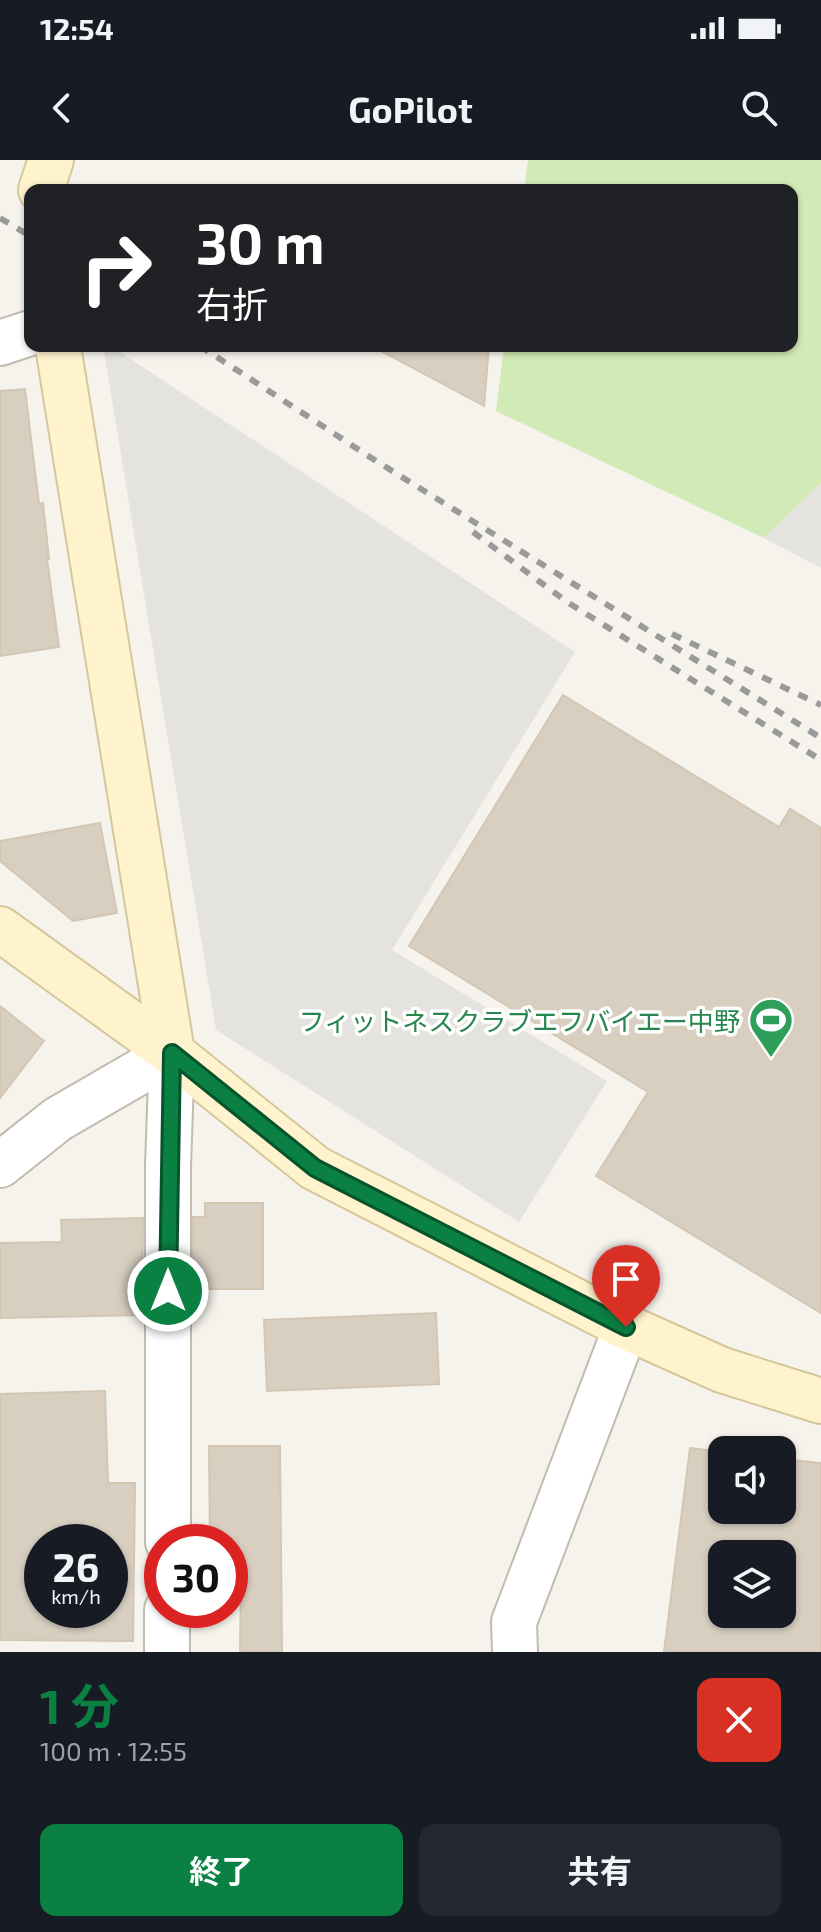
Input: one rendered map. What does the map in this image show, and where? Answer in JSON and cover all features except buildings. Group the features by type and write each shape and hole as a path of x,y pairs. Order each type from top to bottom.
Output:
{"street":[{"path":"43,184 51,160"},
{"path":"0,343 24,335"},
{"path":"59,352 172,1053 168,1166 168,1524"},
{"path":"0,929 172,1053 315,1168 626,1327 722,1370 821,1401"},
{"path":"0,1165 58,1119 172,1053"},
{"path":"515,1652 514,1622 626,1327"},
{"path":"167,1628 167,1652"}],"green space":[{"path":"528,160 821,160 821,483 764,538 496,411 503,352 798,352 798,184 525,184"}],"shaded area":[{"path":"104,352 120,352 575,652 392,950 607,1081 519,1222 216,1030"},
{"path":"821,483 821,568 764,538"}],"railway":[{"path":"0,218 24,232"},
{"path":"209,352 373,459 821,738"},
{"path":"473,532 567,602 821,760"},
{"path":"672,634 821,705"}],"place":[{"name":"フィットネスクラブエフバイエー中野","path":"771,1059"}],"route":[{"path":"168,1291 172,1053 315,1168 626,1327"}]}
